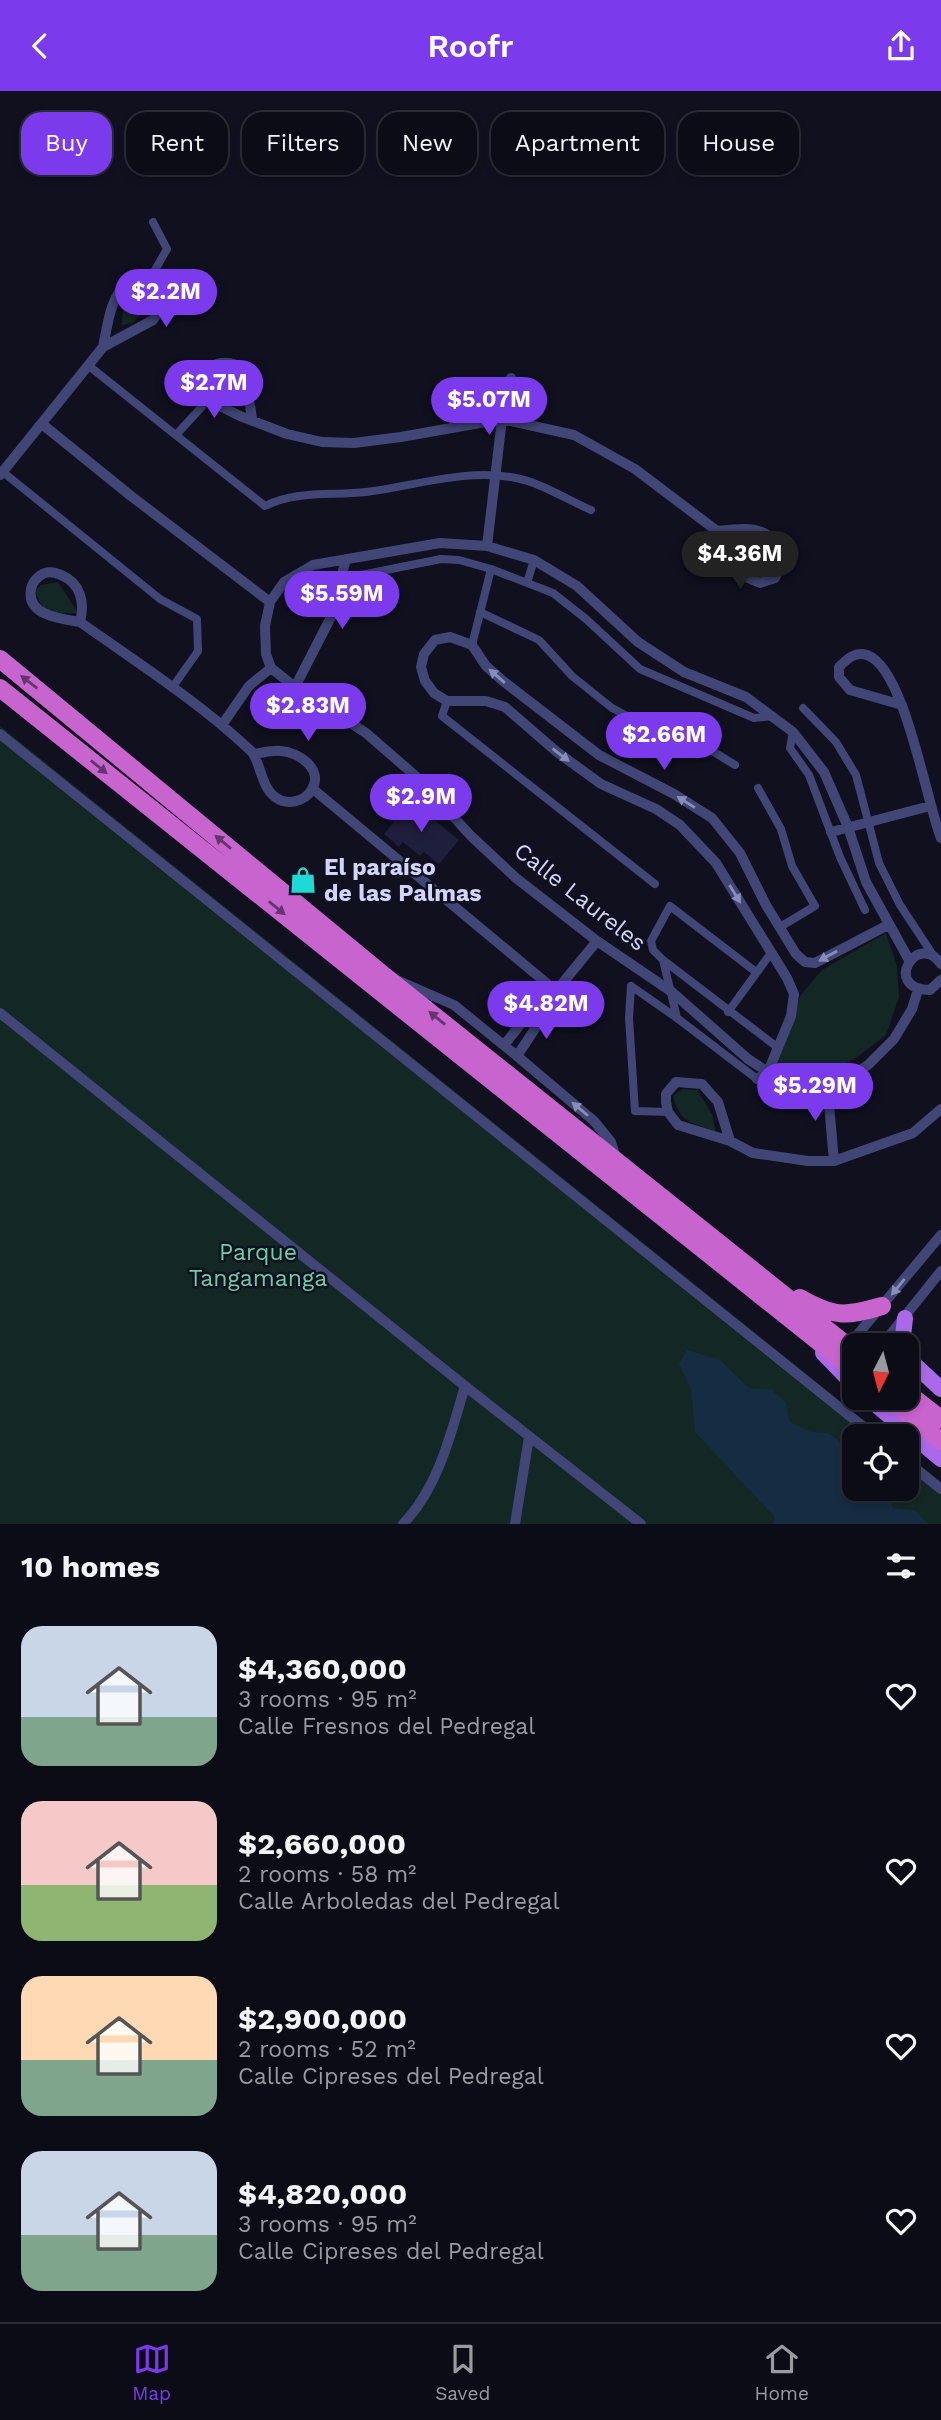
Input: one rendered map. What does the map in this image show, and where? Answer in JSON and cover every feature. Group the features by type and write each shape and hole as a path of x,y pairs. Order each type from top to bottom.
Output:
{"highway":[{"path":"0,659 382,974 842,1341"},
{"path":"0,688 842,1360"},
{"path":"759,1275 827,1311 849,1315 883,1305"},
{"path":"919,1402 941,1419"},
{"path":"904,1411 941,1441"}],"main road":[{"path":"779,1309 842,1373"},
{"path":"903,1333 905,1318"},
{"path":"919,1369 941,1389"},
{"path":"884,1411 941,1459"}],"street":[{"path":"147,284 167,249 153,222"},
{"path":"103,347 153,320 158,313 160,305 157,295 147,284 130,280 120,289 111,311 103,347 2,473 160,599 197,619 198,652 172,688"},
{"path":"252,419 246,389 234,364 224,361 212,365 203,374 200,387 208,400 287,435 322,442 354,443 502,419 574,435 635,469 717,531 743,576 760,583 775,578 780,568 782,553 776,542 748,529 717,531"},
{"path":"89,366 265,506 282,498 370,491 455,477 496,475 519,478 591,510"},
{"path":"487,545 502,419 511,378"},
{"path":"176,435 208,400"},
{"path":"42,423 131,496 271,602"},
{"path":"222,726 249,686 271,668 266,654 265,626 271,602 284,582 313,565 440,543 487,545 534,560 576,586 638,642 684,672 746,697 793,732 824,772 848,827 866,882 909,960"},
{"path":"440,543 441,559"},
{"path":"295,687 331,617 346,559"},
{"path":"342,575 356,576 441,559 459,559 491,569 553,593 586,619 640,669 754,718 773,716"},
{"path":"527,583 534,560"},
{"path":"472,645 491,569"},
{"path":"80,622 82,602 78,588 69,578 55,572 44,573 36,579 31,588 31,598 37,609 54,618 80,622 222,726 254,754 259,771 273,796 284,802 300,801 313,789 314,776 310,764 298,756 281,751 254,754"},
{"path":"586,619 596,604"},
{"path":"480,612 539,641 572,676 612,708 650,728 701,744 735,765"},
{"path":"757,1079 768,1072 791,1016 794,994 787,978 716,863 680,825 656,809 601,784 557,752 505,707 486,701 447,701 433,693 425,681 421,667 424,654 435,640 450,637 472,645 486,666 503,681 599,755 674,794 712,818 740,853 780,927 796,954 805,963 815,963 888,925"},
{"path":"627,657 638,642"},
{"path":"902,705 850,690 839,677 839,667 850,656 866,655 878,663 902,705 912,732 930,806 941,838"},
{"name":"Calle Laureles","path":"271,668 295,687 366,733 419,779 471,836 516,878 597,941 672,992 748,1059 768,1072 783,1078 827,1082 848,1078 868,1065 894,1039 912,1009 918,990"},
{"path":"675,686 684,672"},
{"path":"735,710 746,697"},
{"path":"447,701 442,716 655,884"},
{"path":"803,708 836,742 856,775 879,863 900,905 941,964"},
{"path":"793,732 790,748 809,775 840,857 864,910"},
{"path":"0,734 860,1424"},
{"path":"809,775 824,772"},
{"path":"758,788 781,829 792,866 815,906 780,927"},
{"path":"313,789 556,991"},
{"path":"831,832 930,806"},
{"path":"861,867 879,863"},
{"path":"853,887 866,882"},
{"path":"756,972 670,905 651,941 653,950 663,960 777,1048"},
{"path":"517,1056 548,1009 556,991 597,941"},
{"path":"727,1012 771,953"},
{"path":"933,955 924,953 909,960 906,977 918,990 936,991 941,980"},
{"path":"663,960 677,1018"},
{"path":"382,974 454,1005 594,1121 611,1142 618,1164"},
{"path":"668,1112 635,1111 629,1018 631,986 757,1079 785,1091 829,1096"},
{"path":"503,1045 540,1000 556,991"},
{"path":"0,1013 465,1387 641,1524"},
{"path":"730,1141 718,1103 702,1084 676,1082 666,1094 668,1112 678,1125 730,1141 752,1153 808,1161 834,1161 913,1133 941,1108"},
{"path":"827,1082 834,1161"},
{"path":"862,1333 941,1235"},
{"path":"892,1333 940,1272 922,1258"},
{"path":"403,1524 419,1507 449,1441 465,1387"},
{"path":"515,1524 529,1437"},
{"path":"919,1471 941,1489"}],"green space":[{"path":"140,293 145,309 134,322 122,325 123,304 129,295"},
{"path":"230,377 237,384 242,398 236,404 218,396 212,385 217,379"},
{"path":"58,582 78,613 48,613 39,601 35,591 41,585"},
{"name":"Parque Tangamanga","path":"0,726 842,1402 842,1411 853,1411 869,1424 842,1424 842,1501 919,1501 919,1464 941,1482 941,1524 0,1524"},
{"path":"886,933 897,966 899,997 886,1035 856,1058 825,1073 798,1072 775,1061 800,996 822,970"},
{"path":"682,1089 697,1090 712,1114 716,1132 688,1120 679,1112 673,1096"}],"water":[{"path":"687,1350 720,1360 749,1388 772,1390 786,1403 790,1422 811,1432 828,1433 842,1443 842,1501 890,1501 893,1508 914,1510 929,1524 773,1524 775,1517 695,1432 691,1388 679,1364"}],"building":[{"path":"411,801 459,840 439,864 424,852 420,856 403,842 399,847 384,834"}],"place":[{"name":"El paraíso de las Palmas","path":"303,880"}]}
